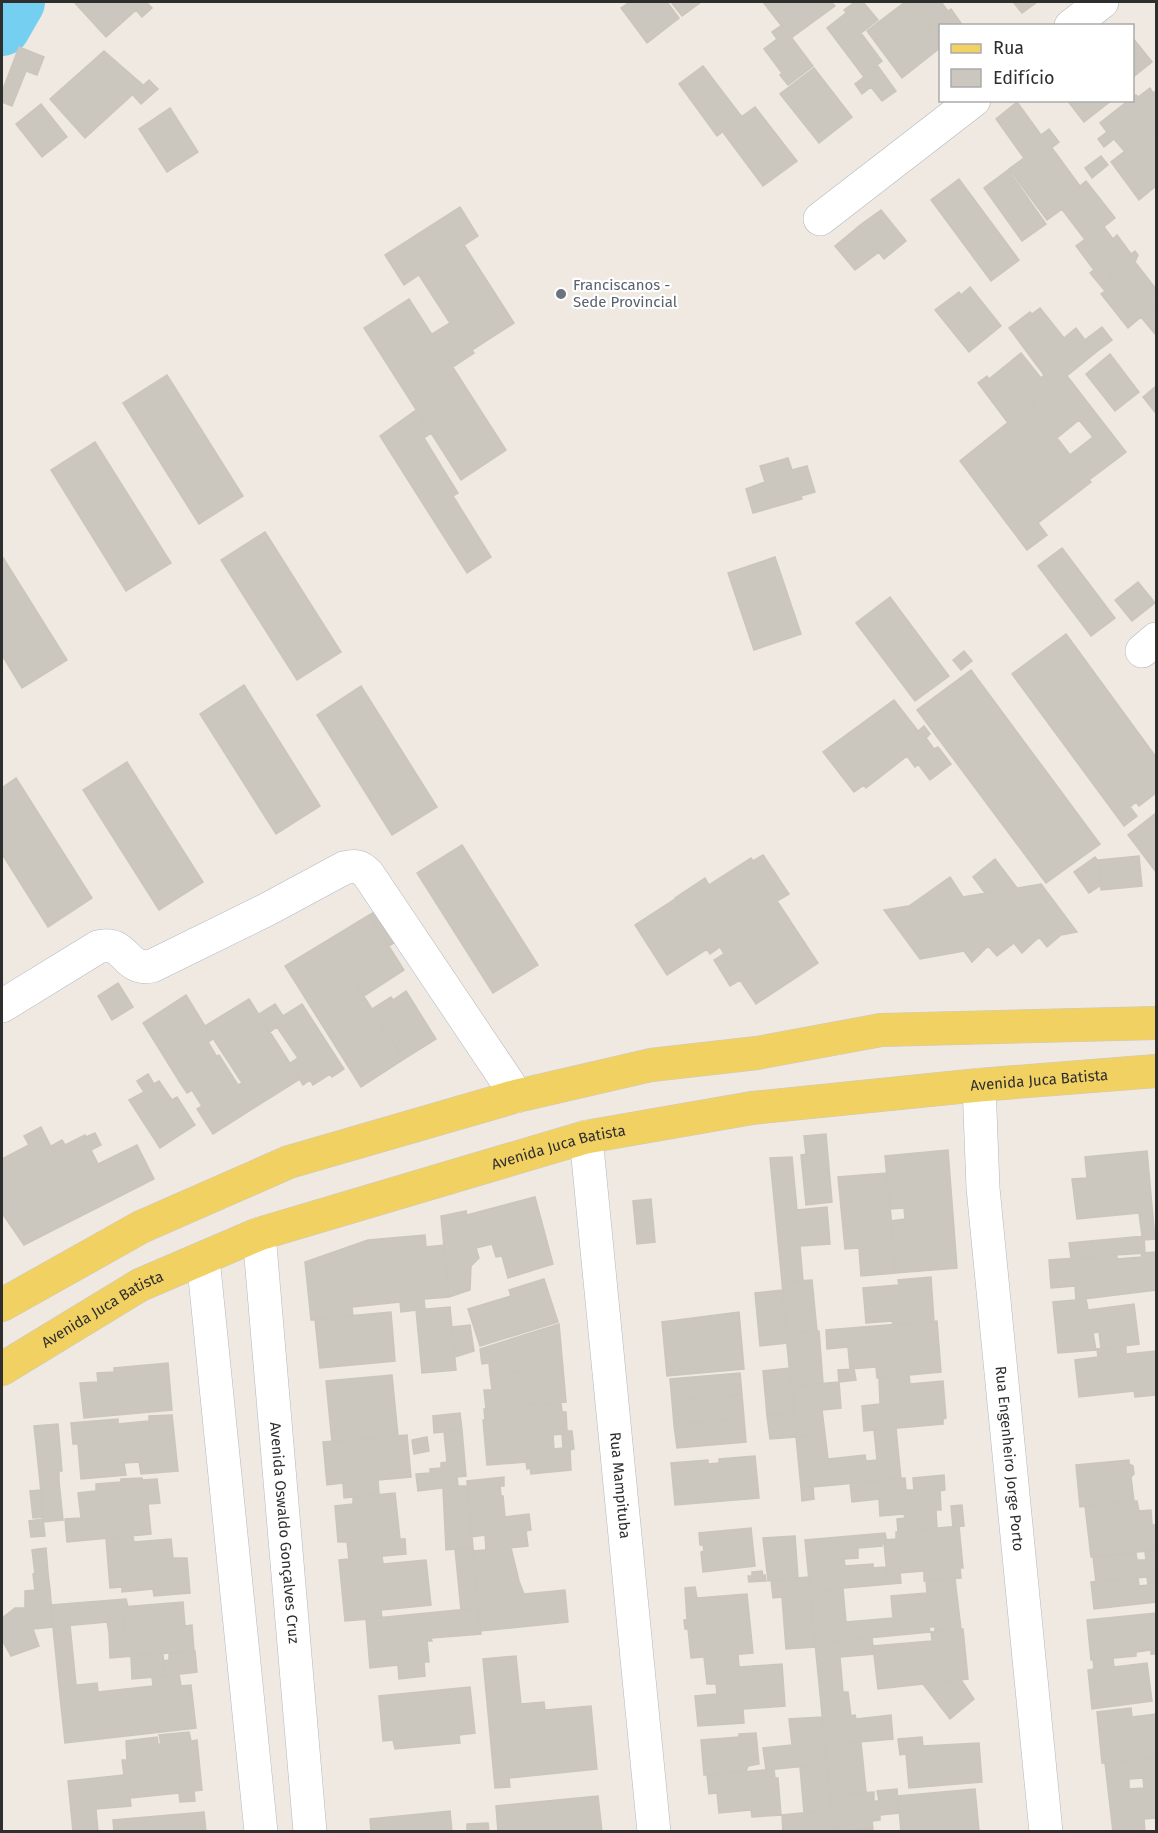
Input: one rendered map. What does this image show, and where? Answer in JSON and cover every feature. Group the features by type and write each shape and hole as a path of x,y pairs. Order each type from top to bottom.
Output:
{"main road":[{"path":"2,1305 141,1227 289,1162 517,1096 651,1065 757,1053 881,1030 1156,1023"},
{"name":"Avenida Juca Batista","path":"2,1369 140,1285 259,1234 586,1137 752,1108 979,1085 1156,1071"}],"street":[{"path":"1074,24 1102,2"},
{"path":"820,219 971,102"},
{"path":"2,1006 98,947 116,946 135,966 143,968 152,966 353,865 362,868 368,874 517,1096"},
{"name":"Rua Engenheiro Jorge Porto","path":"979,1085 983,1188 1046,1832"},
{"name":"Rua Mampituba","path":"586,1137 654,1832"},
{"name":"Avenida Oswaldo Gonçalves Cruz","path":"259,1234 298,1714 310,1832"},
{"path":"203,1258 261,1832"},
{"path":"250,1721 298,1714"}],"building":[{"path":"74,2 146,2 152,8 142,17 136,10 106,37"},
{"path":"630,2 667,2 679,18 647,43 621,8"},
{"path":"671,2 701,2 682,16"},
{"path":"763,2 831,2 835,6 791,38"},
{"path":"855,2 863,2 878,20 861,33 844,10"},
{"path":"905,2 909,2 939,41 939,49 902,78 867,31"},
{"path":"909,2 941,2 948,11 928,26"},
{"path":"1013,2 1037,2 1022,13"},
{"path":"951,9 962,24 939,24 939,41 928,26"},
{"path":"846,13 882,61 877,65 896,91 882,101 871,87 862,94 855,84 864,77 827,28"},
{"path":"782,25 813,66 788,85 764,49 777,39 772,32"},
{"path":"1134,40 1152,62 1134,76"},
{"path":"19,47 44,57 37,75 26,71 12,106 2,102 2,92"},
{"path":"104,51 143,85 85,138 50,99"},
{"path":"703,66 742,117 717,136 679,84"},
{"path":"814,68 852,117 819,143 780,94"},
{"path":"149,80 158,89 141,104 133,95"},
{"path":"1150,88 1153,93 1156,91 1156,127 1125,152 1114,139 1104,147 1098,139 1107,132 1100,123 1126,102 1134,102 1134,96 1138,97"},
{"path":"1017,102 1041,135 1049,129 1059,142 1029,165 996,119"},
{"path":"1069,102 1109,102 1084,122"},
{"path":"41,104 67,137 42,157 16,124"},
{"path":"755,107 797,161 763,186 722,131"},
{"path":"170,108 198,152 167,172 139,129"},
{"path":"1156,127 1156,186 1139,200 1111,162"},
{"path":"1052,148 1080,186 1058,204 1029,165"},
{"path":"1101,156 1108,165 1092,178 1085,168"},
{"path":"1024,158 1062,209 1047,220 1009,169"},
{"path":"1008,170 1046,224 1022,241 984,188"},
{"path":"959,179 1019,260 991,281 931,200"},
{"path":"1086,181 1115,218 1086,241 1058,204"},
{"path":"460,207 478,236 464,245 514,323 472,350 474,353 453,367 432,334 450,323 419,275 404,285 385,255"},
{"path":"881,210 906,241 884,259 859,226"},
{"path":"859,226 879,252 855,270 835,246"},
{"path":"1104,227 1113,239 1117,235 1131,254 1135,251 1138,255 1135,262 1113,279 1086,241"},
{"path":"1084,240 1141,317 1128,328 1101,294 1105,291 1090,273 1094,270 1076,246"},
{"path":"1135,262 1156,289 1156,305 1141,317 1113,279"},
{"path":"970,287 1001,326 969,352 935,310 959,292 961,295"},
{"path":"409,299 506,450 461,480 364,328"},
{"path":"1156,305 1156,332 1155,334 1141,317"},
{"path":"1040,308 1064,338 1076,328 1095,353 1053,387 1009,328 1030,312 1032,314"},
{"path":"1102,327 1112,340 1095,353 1085,340"},
{"path":"1021,353 1041,378 1044,375 1053,387 1008,423 978,383 987,376 989,379"},
{"path":"1110,354 1139,392 1115,411 1086,374"},
{"path":"167,375 243,496 199,524 123,403"},
{"path":"1067,376 1126,452 1089,480 1070,455 1093,437 1079,420 1057,438 1031,404"},
{"path":"1156,386 1156,410 1155,412 1143,397"},
{"path":"1031,404 1091,482 1038,523 1047,535 1027,550 960,461"},
{"path":"416,410 431,433 424,438 448,477 418,496 380,436"},
{"path":"95,442 171,563 126,591 51,470"},
{"path":"788,458 792,470 807,466 815,492 801,496 802,499 753,513 746,489 765,482 760,466"},
{"path":"448,477 458,493 453,496 491,557 467,573 418,496"},
{"path":"265,532 341,652 297,680 221,560"},
{"path":"1062,548 1115,618 1091,636 1038,566"},
{"path":"2,556 67,660 22,688 2,655"},
{"path":"775,557 801,634 754,650 728,573"},
{"path":"1138,582 1155,603 1132,621 1115,600"},
{"path":"890,597 949,676 915,701 856,623"},
{"path":"1066,634 1156,757 1156,793 1139,806 1136,802 1130,807 1137,816 1124,826 1012,674"},
{"path":"964,651 972,661 961,670 953,660"},
{"path":"971,670 1100,844 1046,883 917,710"},
{"path":"244,685 320,806 276,834 200,714"},
{"path":"361,686 437,807 392,835 317,715"},
{"path":"894,700 918,731 924,726 930,734 926,738 934,749 938,747 951,764 930,780 918,764 915,767 907,756 866,788 864,785 854,792 823,752"},
{"path":"127,762 203,882 159,910 83,790"},
{"path":"16,778 92,898 48,927 2,854 2,788"},
{"path":"1156,813 1156,872 1128,835"},
{"path":"462,845 538,965 493,993 417,873"},
{"path":"763,855 789,894 777,901 818,963 756,1004 740,980 730,986 714,960 724,954 720,947 710,954 675,898 705,878 709,885 751,858 753,861"},
{"path":"1139,856 1142,886 1101,890 1099,860"},
{"path":"1095,857 1099,862 1101,885 1089,893 1074,872"},
{"path":"995,859 1017,888 985,893 973,877"},
{"path":"950,877 963,897 909,906"},
{"path":"1041,884 1077,932 1061,935 1047,947 1040,938 1037,939 1022,953 1014,943 997,956 989,947 972,962 964,951 920,959 884,910"},
{"path":"675,899 707,949 667,975 635,925"},
{"path":"384,907 402,938 389,946 369,915"},
{"path":"369,915 404,970 364,996 328,940"},
{"path":"328,940 404,1059 361,1087 285,966"},
{"path":"118,983 133,1007 112,1020 98,996"},
{"path":"406,991 436,1039 404,1059 372,1009 391,997 393,1000"},
{"path":"186,995 213,1039 208,1042 217,1057 179,1081 143,1023"},
{"path":"249,999 300,1079 257,1106 205,1026"},
{"path":"275,1004 283,1016 302,1004 344,1069 332,1077 330,1074 313,1085 310,1080 303,1085 290,1063 298,1058 277,1027 270,1032 259,1014"},
{"path":"219,1055 238,1085 242,1083 257,1106 213,1134 197,1109 202,1106 192,1090 187,1093 179,1081"},
{"path":"148,1074 154,1084 159,1081 172,1100 177,1097 195,1125 160,1148 129,1100 144,1092 137,1081"},
{"path":"41,1127 85,1214 24,1245 2,1213 2,1159 29,1145 24,1136"},
{"path":"95,1133 101,1145 91,1150 98,1164 67,1179 51,1146 62,1140 65,1145 85,1135 86,1137"},
{"path":"826,1134 832,1202 806,1205 801,1155 806,1154 804,1136"},
{"path":"137,1145 154,1179 85,1214 67,1179"},
{"path":"948,1150 957,1268 896,1273 891,1221 905,1219 904,1208 890,1209 885,1156"},
{"path":"1147,1151 1155,1239 1144,1240 1139,1213 1077,1219 1072,1179 1087,1178 1085,1157"},
{"path":"792,1157 797,1210 827,1207 830,1244 800,1246 803,1281 782,1282 770,1158"},
{"path":"887,1173 896,1273 861,1276 859,1248 845,1249 838,1177"},
{"path":"535,1197 553,1264 508,1278 502,1256 496,1257 492,1244 476,1248 479,1258 471,1266 470,1290 449,1297 441,1216 466,1211 467,1215"},
{"path":"651,1199 655,1242 637,1244 633,1201"},
{"path":"425,1235 426,1247 444,1245 449,1297 424,1299 425,1309 401,1312 400,1302 352,1307 353,1316 311,1320 305,1262 368,1240"},
{"path":"1144,1236 1145,1253 1071,1258 1069,1243"},
{"path":"1156,1252 1156,1290 1076,1300 1075,1286 1051,1288 1049,1260 1117,1255 1117,1259 1142,1257 1141,1253"},
{"path":"931,1277 934,1322 893,1325 892,1321 866,1323 863,1288 899,1285 898,1280"},
{"path":"544,1279 558,1322 480,1346 468,1309 511,1296 509,1290"},
{"path":"812,1280 817,1331 786,1334 782,1282"},
{"path":"782,1290 787,1343 760,1346 755,1293"},
{"path":"1086,1299 1088,1310 1134,1304 1139,1344 1101,1349 1099,1332 1093,1333 1096,1350 1058,1353 1053,1302"},
{"path":"450,1307 456,1370 422,1373 416,1310"},
{"path":"391,1312 395,1361 320,1368 315,1319"},
{"path":"739,1312 744,1369 667,1376 662,1322"},
{"path":"937,1321 941,1372 877,1378 876,1367 850,1369 848,1347 827,1349 826,1330"},
{"path":"559,1324 563,1368 490,1374 489,1363 482,1364 480,1349"},
{"path":"470,1325 474,1351 455,1357 452,1327"},
{"path":"819,1331 823,1383 791,1386 786,1334"},
{"path":"1126,1346 1126,1354 1156,1351 1156,1395 1135,1397 1134,1391 1079,1397 1075,1360 1098,1357 1097,1349"},
{"path":"168,1363 172,1410 84,1418 80,1383 98,1382 97,1373 114,1372 114,1368"},
{"path":"563,1368 566,1402 486,1409 484,1390 492,1390 490,1374"},
{"path":"790,1368 792,1390 765,1393 763,1371"},
{"path":"854,1369 856,1380 839,1382 838,1370"},
{"path":"740,1373 742,1395 672,1401 670,1379"},
{"path":"392,1375 398,1436 332,1442 326,1381"},
{"path":"909,1375 910,1384 943,1381 946,1418 943,1419 943,1424 864,1431 862,1406 880,1404 879,1378"},
{"path":"839,1382 841,1408 822,1410 825,1434 796,1437 791,1386"},
{"path":"792,1390 794,1413 767,1416 765,1393"},
{"path":"742,1395 744,1418 674,1425 672,1401"},
{"path":"561,1402 562,1412 566,1412 567,1431 572,1431 574,1449 570,1450 571,1470 531,1474 526,1462 487,1465 484,1409","holes":["562,1434 563,1448 554,1449 553,1435"]},
{"path":"460,1413 462,1430 434,1433 433,1416"},
{"path":"794,1413 796,1437 770,1439 767,1416"},
{"path":"172,1415 178,1471 141,1474 139,1462 124,1463 126,1475 81,1479 78,1444 73,1444 71,1423 118,1419 118,1424 149,1421 149,1416"},
{"path":"744,1418 746,1442 677,1448 674,1425"},
{"path":"58,1424 62,1471 59,1471 59,1481 40,1482 34,1426"},
{"path":"896,1428 901,1479 801,1488 796,1437 825,1434 828,1459 865,1455 866,1461 877,1460 874,1430"},
{"path":"462,1430 466,1476 457,1477 458,1486 418,1491 416,1474 430,1473 430,1469 441,1468 441,1463 447,1462 444,1432"},
{"path":"407,1435 411,1477 378,1480 379,1494 344,1498 343,1483 327,1485 323,1442"},
{"path":"427,1437 429,1451 414,1454 412,1440"},
{"path":"755,1456 759,1498 675,1505 671,1463 708,1460 708,1464 719,1463 719,1459"},
{"path":"1129,1460 1134,1474 1131,1477 1134,1501 1080,1507 1076,1465"},
{"path":"944,1475 945,1490 940,1491 941,1510 936,1510 937,1528 898,1532 897,1519 905,1518 904,1514 880,1516 879,1499 852,1502 850,1483 905,1478 906,1490 914,1490 913,1478"},
{"path":"504,1477 504,1486 500,1486 505,1517 529,1514 531,1530 526,1531 528,1546 486,1550 485,1535 471,1537 467,1481"},
{"path":"142,1478 142,1480 157,1479 160,1503 148,1504 151,1534 67,1542 65,1519 81,1518 78,1493 96,1491 96,1484"},
{"path":"59,1481 63,1520 43,1522 40,1482"},
{"path":"467,1486 473,1547 446,1550 443,1488"},
{"path":"813,1487 814,1499 802,1501 801,1488"},
{"path":"40,1490 43,1517 33,1518 30,1491"},
{"path":"395,1493 400,1539 405,1539 406,1554 349,1559 347,1542 338,1542 335,1506 353,1504 353,1497"},
{"path":"1137,1501 1139,1511 1151,1510 1152,1525 1156,1525 1156,1550 1091,1557 1085,1506"},
{"path":"962,1505 964,1526 953,1527 951,1506"},
{"path":"43,1519 45,1536 31,1537 29,1521"},
{"path":"959,1526 963,1568 960,1568 961,1578 924,1581 924,1571 887,1574 884,1543 887,1543 886,1540 896,1539 896,1532"},
{"path":"751,1528 755,1566 703,1572 701,1552 704,1551 703,1545 700,1545 699,1533"},
{"path":"885,1533 887,1543 881,1544 882,1546 858,1548 858,1558 844,1559 845,1566 873,1564 873,1568 886,1567 887,1574 900,1573 901,1583 810,1591 805,1540"},
{"path":"133,1536 134,1542 171,1539 173,1558 187,1558 190,1593 154,1596 153,1589 122,1592 122,1587 110,1588 106,1538"},
{"path":"795,1536 798,1578 768,1581 763,1538"},
{"path":"473,1547 478,1608 461,1610 455,1549"},
{"path":"46,1548 48,1573 35,1574 32,1550"},
{"path":"511,1548 524,1594 565,1590 568,1622 480,1631 473,1551"},
{"path":"1156,1550 1156,1576 1096,1582 1093,1557 1136,1553 1137,1560 1146,1560 1145,1552"},
{"path":"382,1556 383,1564 426,1560 431,1605 381,1610 382,1618 345,1621 339,1560"},
{"path":"762,1571 766,1581 749,1582 748,1576 752,1576 752,1572"},
{"path":"48,1573 50,1589 35,1591 33,1574"},
{"path":"1156,1576 1156,1602 1094,1609 1091,1582 1138,1577 1139,1586 1148,1585 1147,1577"},
{"path":"809,1577 815,1647 786,1649 782,1597 773,1598 771,1580"},
{"path":"955,1579 961,1629 935,1632 935,1627 929,1627 930,1632 815,1643 810,1591 843,1589 846,1622 893,1618 891,1596 927,1593 926,1581"},
{"path":"695,1587 697,1598 747,1594 753,1653 691,1658 688,1629 685,1629 684,1620 687,1620 685,1588"},
{"path":"50,1589 53,1627 33,1629 39,1646 11,1656 2,1640 2,1618 15,1608 25,1608 25,1591"},
{"path":"126,1599 128,1607 122,1607 124,1632 109,1633 107,1622 53,1627 51,1605"},
{"path":"183,1602 185,1626 192,1625 194,1651 110,1658 109,1633 124,1632 122,1607"},
{"path":"478,1608 481,1634 431,1638 432,1641 427,1641 429,1662 424,1662 425,1676 399,1679 398,1665 370,1668 366,1619"},
{"path":"1156,1613 1156,1654 1151,1654 1151,1650 1136,1652 1136,1656 1091,1660 1087,1620"},
{"path":"70,1625 76,1685 59,1687 53,1627"},
{"path":"963,1629 968,1679 878,1689 873,1646 932,1641 931,1632"},
{"path":"872,1638 874,1654 840,1657 843,1692 820,1694 815,1643"},
{"path":"195,1651 197,1672 165,1676 163,1661 169,1660 169,1653"},
{"path":"163,1653 165,1676 132,1679 131,1656"},
{"path":"738,1654 739,1667 782,1664 785,1706 743,1709 744,1723 698,1726 695,1696 717,1694 716,1684 707,1684 704,1657"},
{"path":"516,1656 521,1704 544,1702 545,1710 591,1706 597,1769 509,1778 510,1787 495,1788 483,1659"},
{"path":"1113,1658 1114,1667 1147,1663 1152,1701 1092,1709 1088,1670 1094,1669 1093,1660"},
{"path":"179,1674 181,1686 191,1685 196,1728 65,1743 59,1687 97,1683 98,1692 153,1686 152,1677"},
{"path":"961,1680 974,1699 950,1719 923,1684"},
{"path":"470,1687 475,1733 459,1735 460,1743 395,1749 393,1740 383,1741 379,1696"},
{"path":"848,1692 851,1716 855,1715 856,1719 891,1715 893,1739 825,1745 820,1694"},
{"path":"1131,1708 1132,1717 1156,1714 1156,1758 1102,1763 1097,1712"},
{"path":"822,1717 827,1764 766,1770 763,1748 792,1745 789,1719"},
{"path":"189,1732 191,1741 197,1740 202,1790 194,1791 195,1801 180,1802 179,1793 130,1798 131,1806 71,1811 68,1781 124,1775 122,1760 127,1760 126,1741 157,1737 158,1744 161,1744 159,1735"},
{"path":"756,1733 759,1764 748,1766 746,1771 704,1775 701,1740 739,1737 739,1734"},
{"path":"922,1737 923,1746 979,1743 982,1782 909,1788 906,1754 900,1755 898,1739"},
{"path":"861,1742 866,1792 830,1795 825,1745"},
{"path":"1156,1758 1156,1818 1144,1819 1145,1832 1113,1832 1105,1763","holes":["1143,1778 1144,1788 1129,1789 1129,1779"]},
{"path":"827,1764 831,1810 804,1813 800,1767"},
{"path":"774,1769 775,1778 778,1778 781,1815 752,1817 751,1810 719,1813 717,1793 709,1794 707,1775"},
{"path":"897,1789 899,1813 880,1815 880,1820 872,1821 873,1829 833,1832 830,1795 874,1792 874,1801 879,1801 877,1791"},
{"path":"975,1789 979,1831 901,1832 898,1796"},
{"path":"598,1796 602,1832 498,1832 496,1806"},
{"path":"96,1809 98,1832 73,1832 71,1811"},
{"path":"831,1810 833,1832 783,1832 782,1815"},
{"path":"450,1811 452,1832 371,1832 370,1819"},
{"path":"204,1812 206,1832 114,1832 113,1820"},
{"path":"488,1823 489,1832 467,1832 467,1824"}],"waterway":[{"path":"2,28 17,2"}],"place":[{"name":"Franciscanos - Sede Provincial","path":"561,294"}]}
